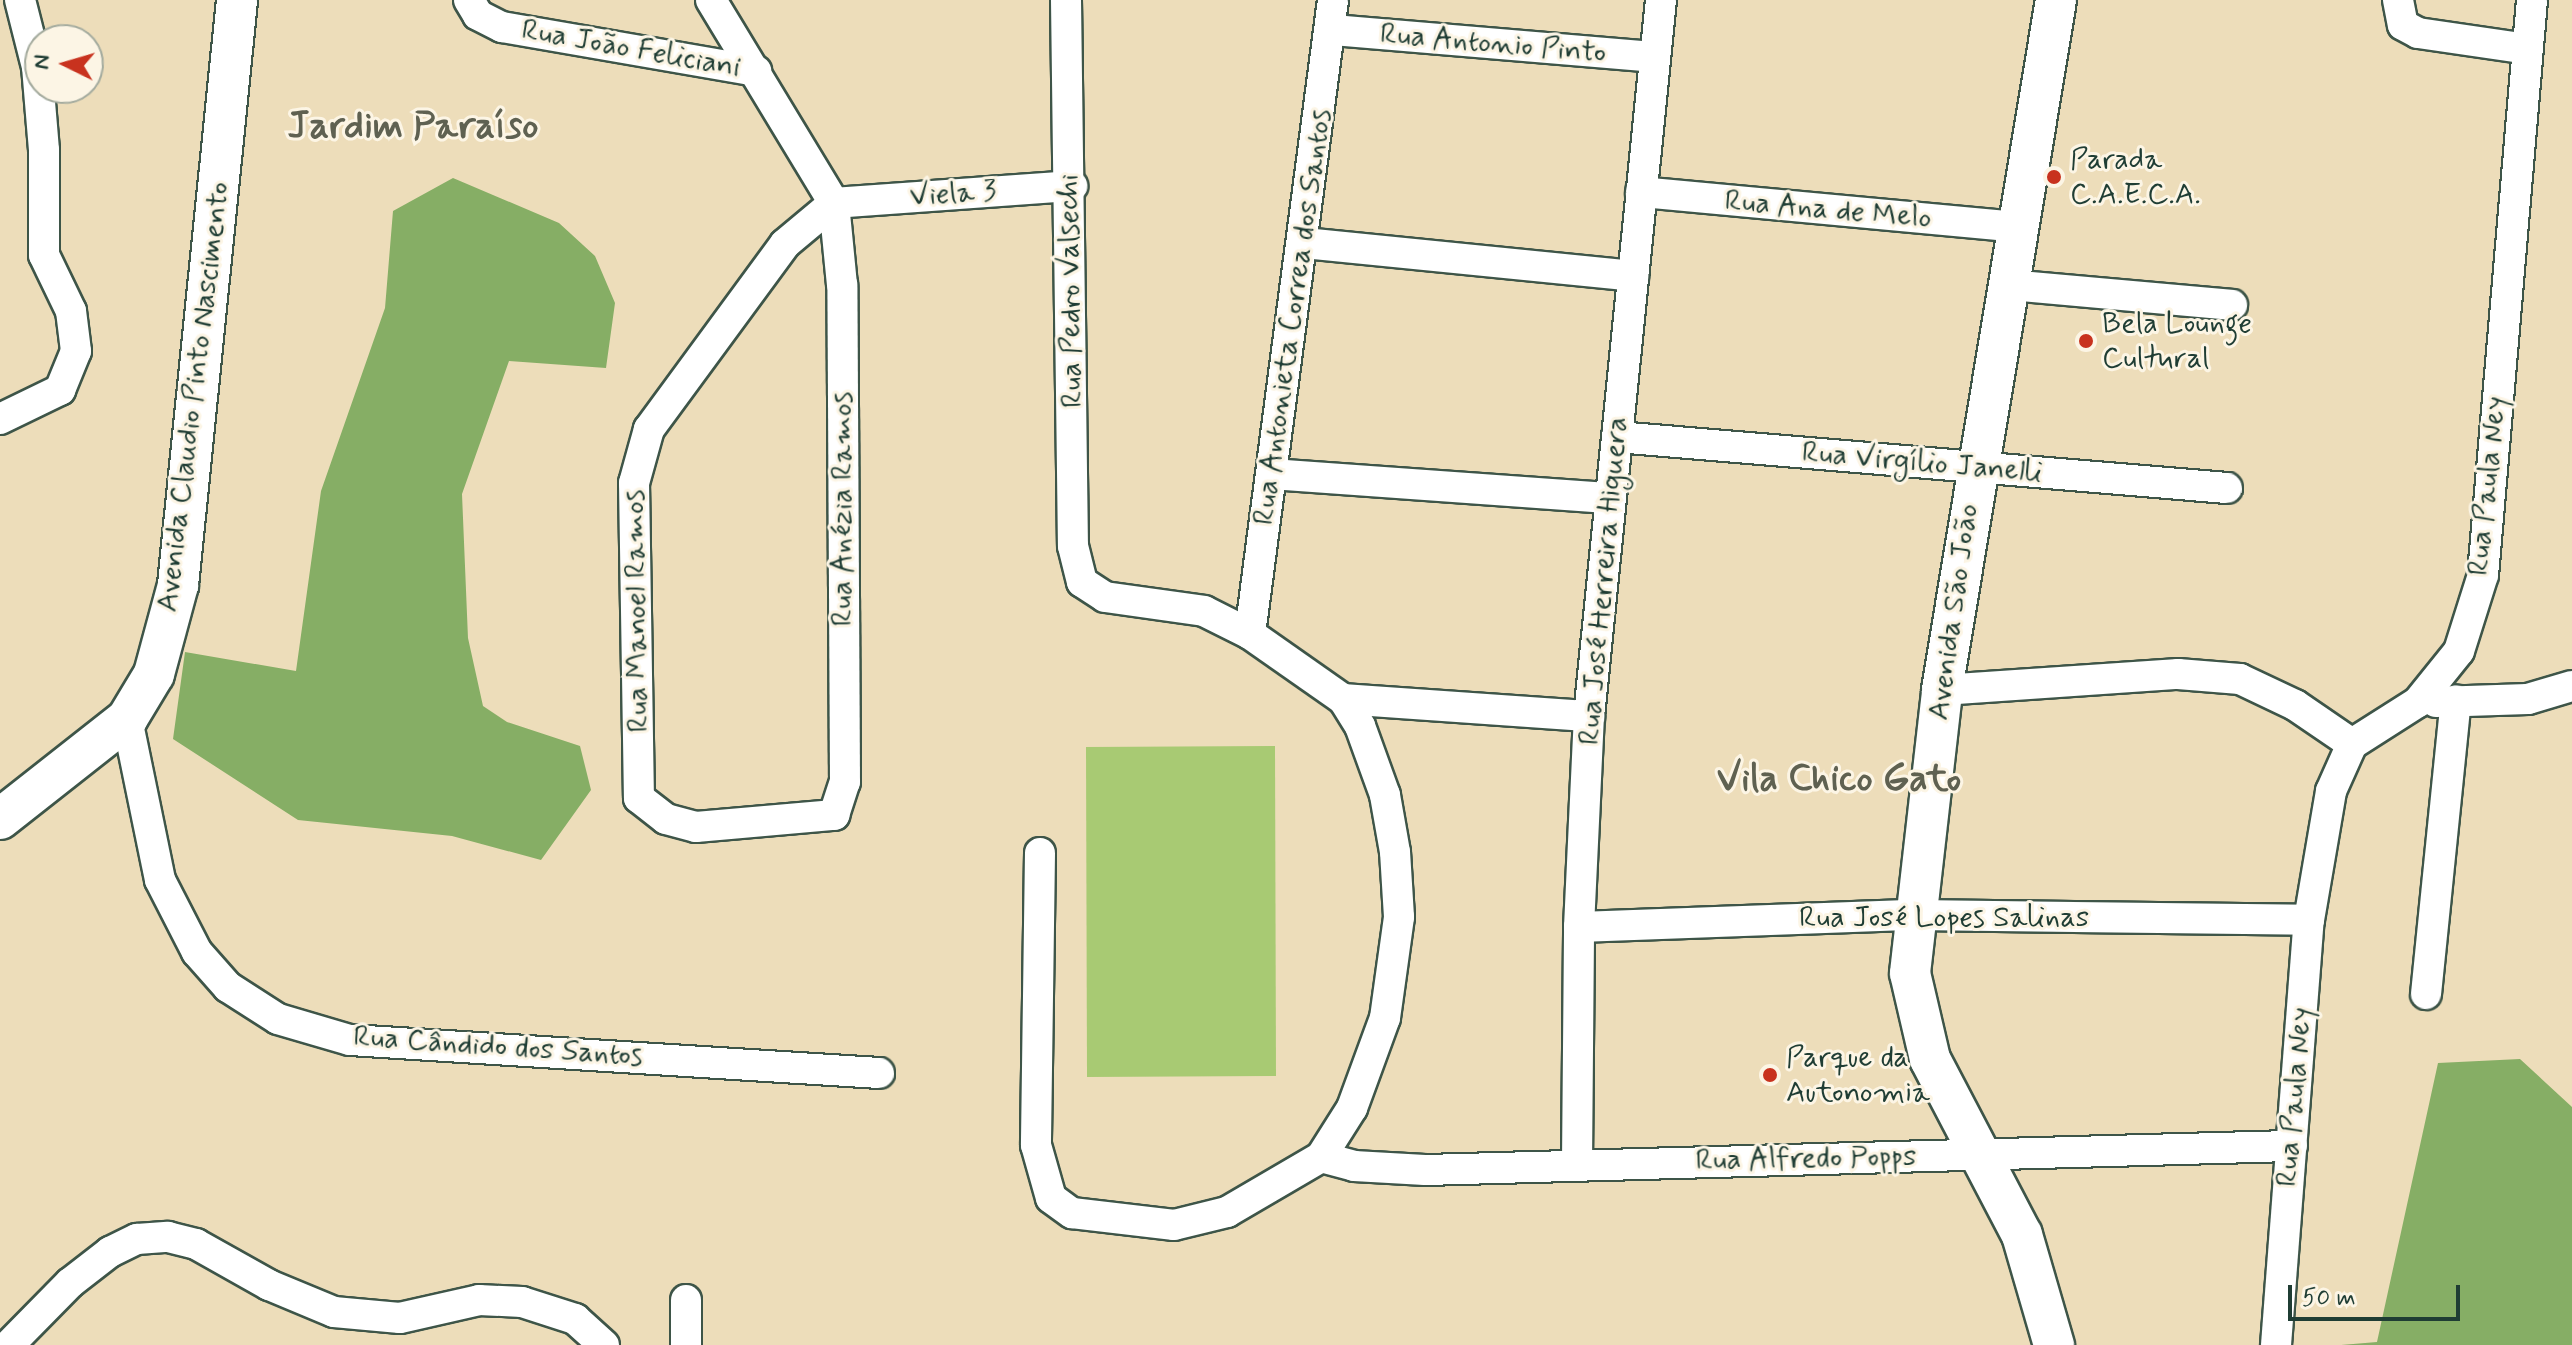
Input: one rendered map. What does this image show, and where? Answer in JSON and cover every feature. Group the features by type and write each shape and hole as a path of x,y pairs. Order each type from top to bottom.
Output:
{"main road":[{"name":"Avenida São João","path":"2054,1345 2022,1235 1983,1155 1930,1059 1917,1018 1910,973 1914,915 1942,690 1976,467 2009,285 2015,227 2056,0"},
{"name":"Avenida Claudio Pinto Nascimento","path":"0,819 127,719 154,674 178,585 235,1"}],"street":[{"path":"0,419 60,390 76,351 71,311 44,255 44,150 37,67 20,0"},
{"name":"Rua João Feliciani","path":"469,0 478,15 502,27 756,71"},
{"path":"711,0 834,203"},
{"name":"Rua Pedro Valsechi","path":"1066,0 1072,186 1073,546 1082,582 1105,597 1204,611 1250,634"},
{"name":"Rua Antonieta Correa dos Santos","path":"1250,634 1333,30 1333,0"},
{"name":"Rua José Herreira Higuera","path":"1577,1163 1579,927 1589,716 1661,0"},
{"path":"2398,0 2403,25 2418,33 2528,49"},
{"name":"Rua Paula Ney","path":"2276,1345 2309,920 2331,791 2352,744 2418,702 2459,651 2483,575 2532,0"},
{"name":"Rua Antonio Pinto","path":"1333,30 1653,57"},
{"name":"Viela 3","path":"834,203 1072,186"},
{"name":"Rua Ana de Melo","path":"1641,192 2015,227"},
{"name":"Rua Manoel Ramos","path":"834,203 785,244 649,429 634,497 639,798 666,819 696,827 834,815"},
{"name":"Rua Anézia Ramos","path":"834,203 842,285 845,766 834,815"},
{"path":"1304,243 1633,276"},
{"path":"2009,285 2232,305"},
{"name":"Rua Virgílio Janelli","path":"1617,437 2227,488"},
{"path":"1272,474 1610,498"},
{"path":"1040,853 1036,1145 1051,1198 1072,1213 1187,1223 1227,1212 1321,1157 1352,1108 1385,1018 1399,917 1385,795 1360,726 1343,699 1250,634"},
{"path":"1942,690 2178,674 2240,679 2295,705 2352,744"},
{"path":"2418,702 2528,699 2572,686"},
{"path":"1343,699 1589,716"},
{"path":"2426,994 2456,701"},
{"name":"Rua Cândido dos Santos","path":"127,719 166,892 197,952 228,987 278,1019 350,1040 879,1073"},
{"name":"Rua José Lopes Salinas","path":"1579,927 1914,915 2309,920"},
{"name":"Rua Alfredo Popps","path":"1321,1157 1354,1166 1425,1170 1577,1163 2292,1146"},
{"path":"9,1345 70,1283 110,1252 137,1239 168,1237 196,1244 269,1285 334,1312 400,1318 479,1300 522,1302 575,1319 604,1345"},
{"path":"686,1300 686,1345"}],"green space":[{"path":"453,178 559,223 595,256 615,303 606,368 509,361 462,494 468,638 483,706 507,722 580,746 591,790 541,860 452,836 298,820 173,739 185,652 296,671 321,491 385,308 393,211"},
{"path":"1275,746 1276,1076 1087,1077 1086,747"},
{"path":"2520,1059 2572,1107 2572,1345 2341,1345 2377,1342 2438,1063"}],"place":[{"name":"Parada C.A.E.C.A.","path":"2054,177"},
{"name":"Bela Lounge Cultural","path":"2086,341"},
{"name":"Parque da Autonomia","path":"1770,1075"}],"district":[{"name":"Jardim Paraíso","path":"413,127"},
{"name":"Vila Chico Gato","path":"1839,780"}]}
